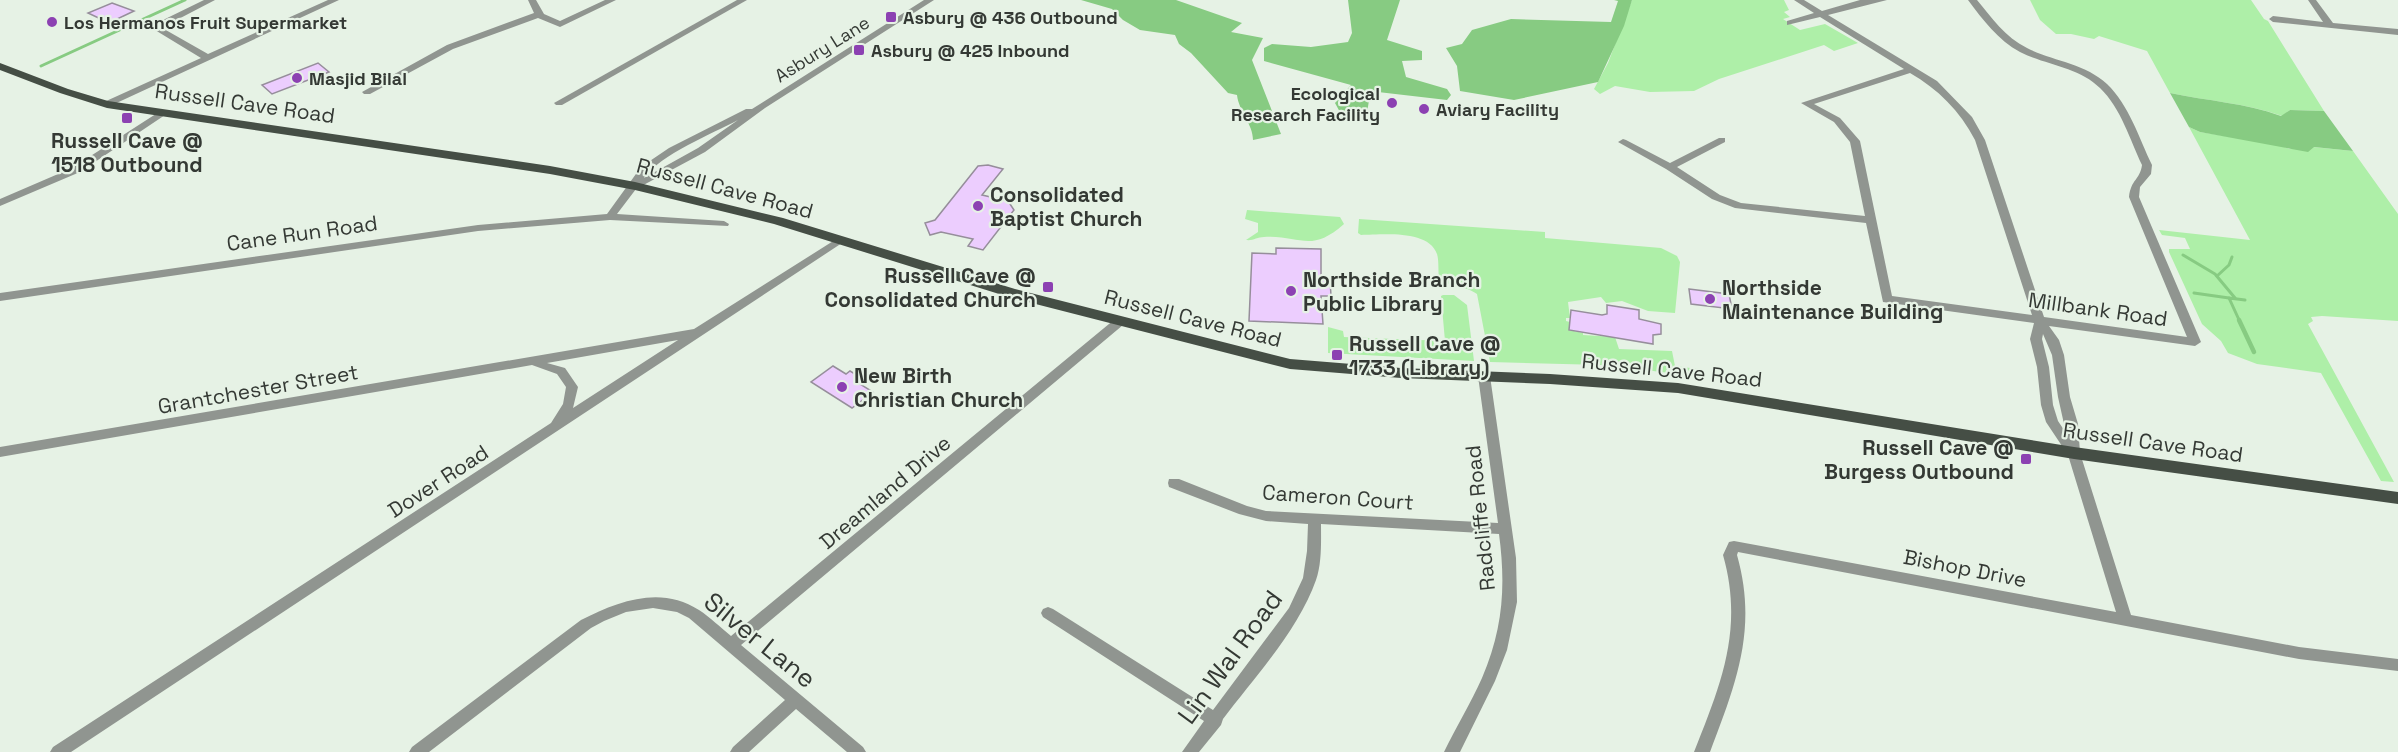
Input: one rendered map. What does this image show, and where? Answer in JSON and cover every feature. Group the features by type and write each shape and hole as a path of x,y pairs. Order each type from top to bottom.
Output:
{"main road":[{"name":"Russell Cave Road","path":"0,66 64,91 107,104 550,170 635,186 778,221 980,285 1290,364 1390,373 1484,376 1678,388 2074,453 2398,498"}],"street":[{"path":"208,58 159,30 164,23 211,0"},
{"path":"532,0 538,15"},
{"path":"367,92 458,44 538,15 560,24 612,0"},
{"path":"559,103 743,0"},
{"name":"Asbury Lane","path":"635,186 663,173 744,121 762,106 930,0"},
{"path":"1798,0 1912,69 1954,101 1980,140 2040,321 2053,340 2058,355 2064,397 2072,424 2074,453 2125,620"},
{"path":"1790,23 1860,3 1883,0"},
{"name":"Millbank Road","path":"1912,69 1806,103 1837,120 1855,141 1869,220 1887,299 2195,342 2134,197 2135,186 2146,174 2147,165 2112,94 2101,83 2086,74 2013,45 1972,0"},
{"path":"2312,0 2330,25"},
{"path":"107,104 328,1"},
{"path":"2273,19 2398,32"},
{"path":"0,204 76,170 162,114"},
{"path":"1670,167 1722,140"},
{"path":"1623,142 1670,167 1716,197 1739,206 1869,220"},
{"path":"610,217 635,186"},
{"name":"Cane Run Road","path":"0,297 435,233 610,217 724,224"},
{"name":"Dover Road","path":"58,752 838,241"},
{"path":"2040,321 2036,339 2043,367 2047,405 2052,423 2074,453"},
{"name":"Dreamland Drive","path":"731,645 1119,322"},
{"name":"Grantchester Street","path":"0,452 702,332"},
{"name":"Grantchester Street","path":"522,364 549,367 561,371 572,387 569,405 546,434"},
{"name":"Radcliffe Road","path":"1452,752 1488,681 1507,622 1510,578 1484,376"},
{"name":"Cameron Court","path":"1174,483 1266,516 1505,529"},
{"name":"Lin Wal Road","path":"1190,752 1295,612 1304,595 1314,551 1315,518"},
{"name":"Bishop Drive","path":"1702,752 1721,701 1736,645 1737,592 1734,566 1730,555 1734,546 2299,653 2398,665"},
{"name":"Silver Lane","path":"417,752 586,624 612,610 633,603 654,601 671,603 694,614 858,752"},
{"path":"1048,613 1216,720"},
{"path":"738,752 796,700"}],"shaded area":[{"path":"1081,0 1176,0 1242,23 1231,32 1263,38 1252,60 1281,134 1253,140 1251,129 1237,95 1228,93 1191,53 1179,44 1175,35 1140,30 1123,20 1112,9"},
{"path":"1348,0 1400,0 1387,40 1422,51 1422,60 1402,61 1406,77 1447,89 1451,95 1447,100 1378,92 1370,94 1367,113 1357,117 1341,114 1335,103 1351,85 1264,61 1264,48 1272,44 1311,47 1348,42 1352,33"},
{"path":"1614,0 1632,0 1624,26 1598,82 1514,100 1460,91 1457,66 1446,48 1462,44 1472,30 1511,19 1611,22 1618,1"},
{"path":"1632,0 1784,0 1789,10 1784,12 1790,17 1783,19 1800,30 1825,24 1858,43 1834,51 1824,45 1719,79 1694,91 1650,92 1615,86 1600,94 1594,89 1608,63"},
{"path":"2030,0 2251,0 2264,19 2268,21 2324,111 2290,110 2282,116 2240,105 2170,93 2147,51 2099,36 2094,39 2071,34 2056,34 2040,20"},
{"path":"2170,93 2240,105 2281,116 2290,110 2324,111 2353,151 2314,147 2308,152 2200,132 2189,127"},
{"path":"2189,127 2200,132 2280,145 2289,149 2313,147 2353,151 2398,214 2398,321 2322,316 2311,317 2313,321 2308,324 2394,482 2381,481 2321,373 2257,364 2228,353 2221,341 2202,324 2169,252 2169,249 2190,249 2185,238 2162,235 2159,230 2250,240"},
{"path":"1247,210 1340,217 1344,224 1332,233 1314,241 1277,237 1246,240 1258,232 1258,223 1245,219"},
{"path":"1359,219 1545,232 1545,238 1661,248 1677,256 1680,262 1675,313 1648,311 1622,301 1606,303 1601,297 1568,302 1570,318 1566,318 1566,321 1570,322 1569,330 1583,333 1583,335 1615,337 1619,349 1672,351 1675,366 1698,369 1704,377 1602,365 1490,362 1477,294 1439,278 1437,254 1424,240 1391,234 1361,235 1358,233"},
{"path":"1454,295 1467,305 1474,361 1328,353 1328,327 1343,331 1344,337 1445,341 1441,296"}],"building":[{"path":"112,3 134,11 113,21 105,21 88,13"},
{"name":"Masjid Bilal","path":"318,63 329,72 272,94 262,85"},
{"name":"Consolidated Baptist Church","path":"988,165 1003,169 982,195 1008,201 1014,210 983,250 968,246 973,239 941,232 930,235 925,223 935,220 978,166"},
{"name":"Northside Branch Public Library","path":"1276,248 1321,249 1321,275 1330,279 1331,296 1321,296 1323,324 1249,321 1252,253 1276,254"},
{"name":"Northside Maintenance Building","path":"1689,289 1729,294 1732,309 1691,304"},
{"path":"1607,305 1639,310 1639,319 1661,324 1661,334 1653,335 1653,344 1569,330 1571,310 1602,315 1607,314"},
{"name":"New Birth Christian Church","path":"833,366 846,374 850,371 860,377 855,381 873,392 852,408 811,382"}],"waterway":[{"path":"41,66 185,0"},
{"path":"2183,255 2215,274 2235,298"},
{"path":"2217,276 2229,265 2232,257"},
{"path":"2194,293 2229,298"},
{"path":"2229,298 2245,300"},
{"path":"2229,298 2240,322"},
{"path":"2239,320 2254,352"}],"place":[{"name":"Asbury @ 436 Outbound","path":"891,17"},
{"name":"Los Hermanos Fruit Supermarket","path":"52,22"},
{"name":"Asbury @ 425 Inbound","path":"859,50"},
{"name":"Masjid Bilal","path":"297,78"},
{"name":"Ecological Research Facility","path":"1392,103"},
{"name":"Aviary Facility","path":"1424,109"},
{"name":"Russell Cave @ 1518 Outbound","path":"127,118"},
{"name":"Consolidated Baptist Church","path":"978,206"},
{"name":"Russell Cave @ Consolidated Church","path":"1048,287"},
{"name":"Northside Branch Public Library","path":"1291,291"},
{"name":"Northside Maintenance Building","path":"1710,299"},
{"name":"Russell Cave @ 1733 (Library)","path":"1337,355"},
{"name":"New Birth Christian Church","path":"842,387"},
{"name":"Russell Cave @ Burgess Outbound","path":"2026,459"}]}
